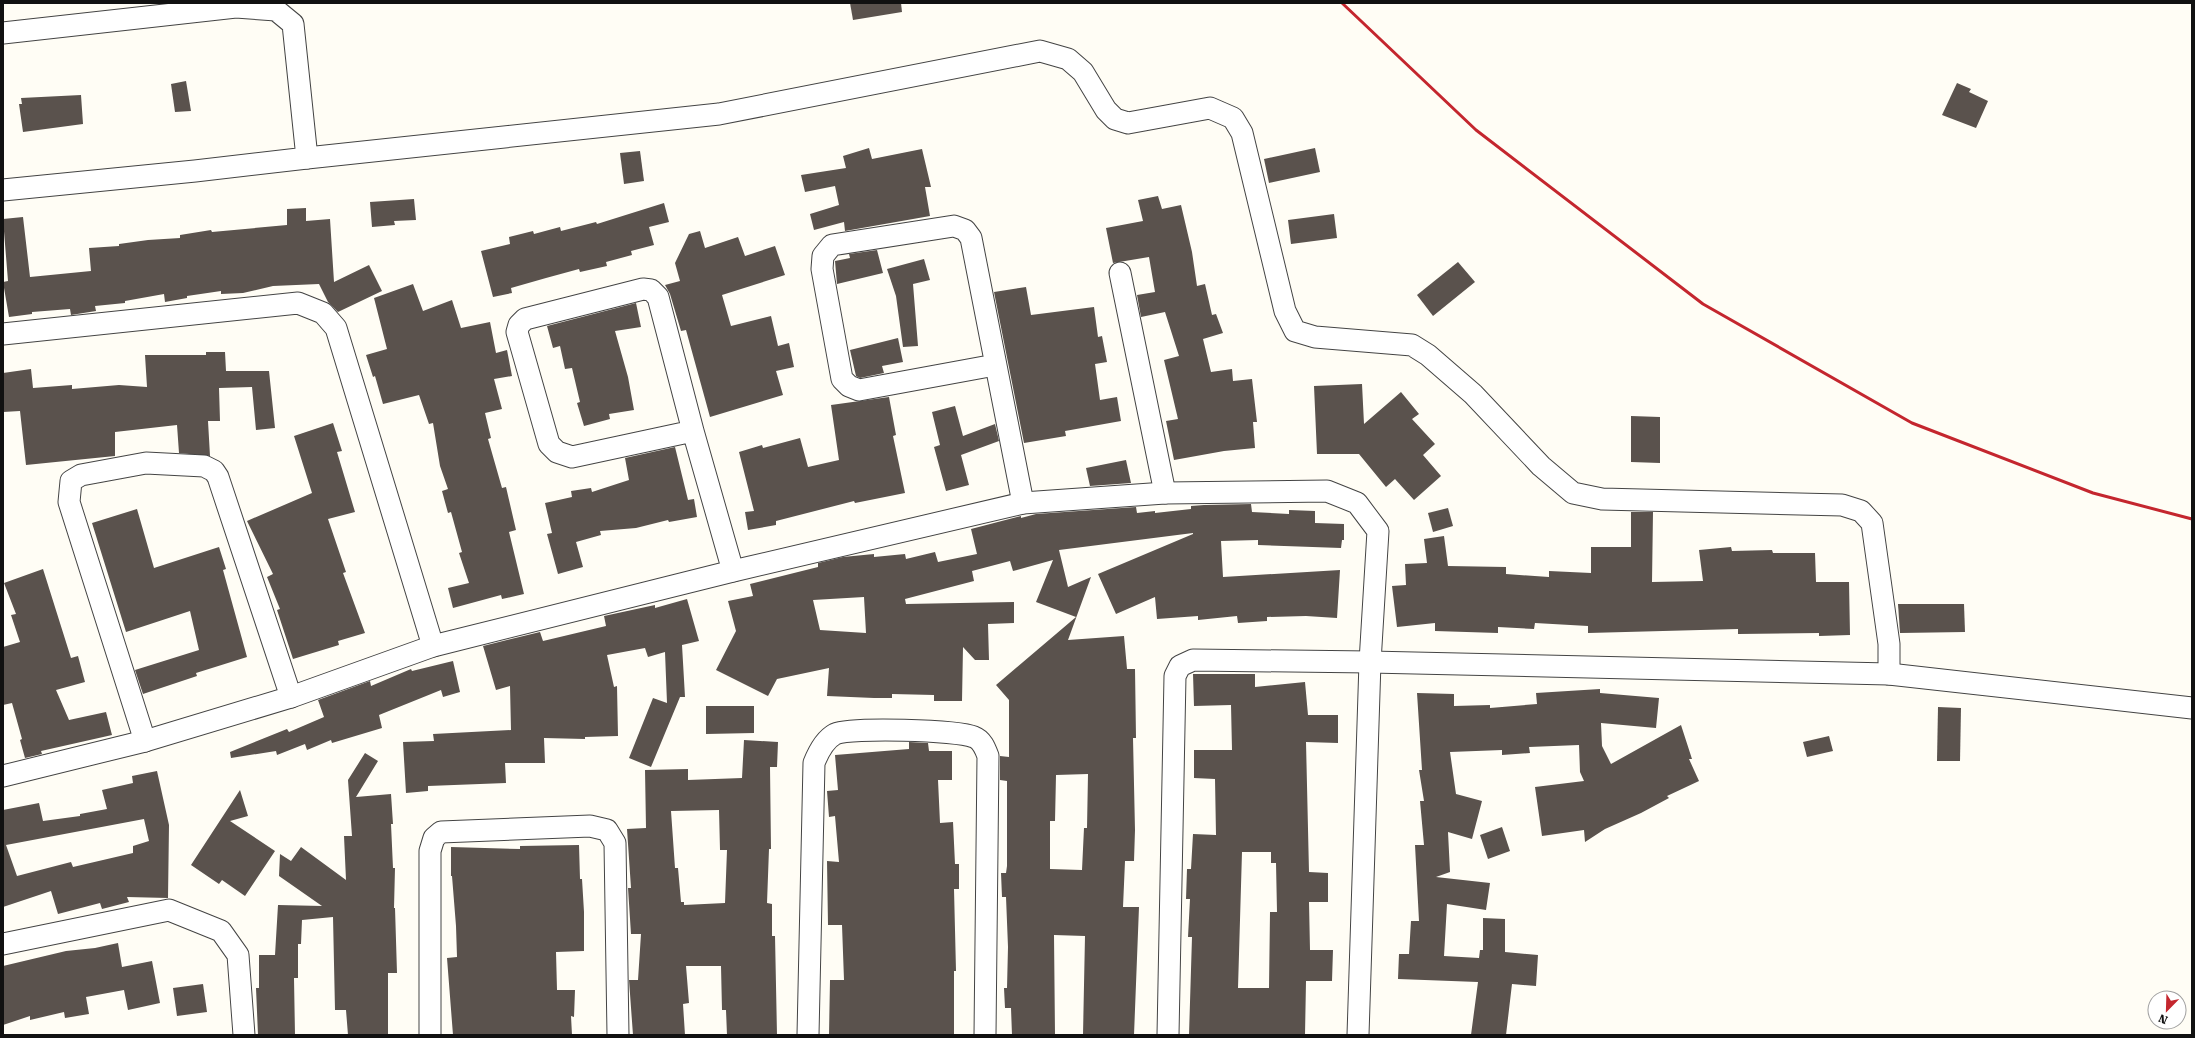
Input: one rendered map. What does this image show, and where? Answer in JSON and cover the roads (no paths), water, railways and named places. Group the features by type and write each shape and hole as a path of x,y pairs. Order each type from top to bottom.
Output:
{"street":[{"path":"3,33 236,7 276,10 293,24 307,158"},
{"path":"3,190 195,171 719,114 1040,51 1068,59 1083,72 1106,110 1115,119 1128,123 1210,108 1233,118 1242,133 1285,311 1295,331 1316,337 1412,345 1428,355 1473,394 1541,466 1573,493 1602,499 1842,504 1861,511 1872,523 1889,644 1889,674"},
{"path":"995,365 859,390 849,386 842,379 822,269 823,256 832,245 954,226 965,230 971,238 1022,503"},
{"path":"1120,273 1165,493"},
{"path":"693,431 572,457 557,452 549,444 517,332 519,325 525,319 643,288 652,290 658,297 693,431 733,571"},
{"path":"3,334 298,303 323,313 336,328 433,646"},
{"path":"145,741 70,502 72,481 81,475 146,463 204,466 214,471 218,478 291,697"},
{"path":"3,776 145,741 291,697 433,646 733,571 1022,503 1165,493 1327,492 1357,503 1378,531 1370,662 1358,1035"},
{"path":"1168,1035 1175,676 1180,666 1193,660 1370,662 1889,674 2192,708"},
{"path":"808,1035 814,764 820,748 835,734 876,729 927,731 974,737 983,744 988,756 985,1035"},
{"path":"430,1035 430,851 434,838 441,832 590,826 608,830 615,843 618,1035"},
{"path":"3,944 169,910 221,931 238,955 244,1035"}],"railway":[{"path":"1342,3 1476,130 1703,304 1912,423 2093,493 2192,519"}]}
